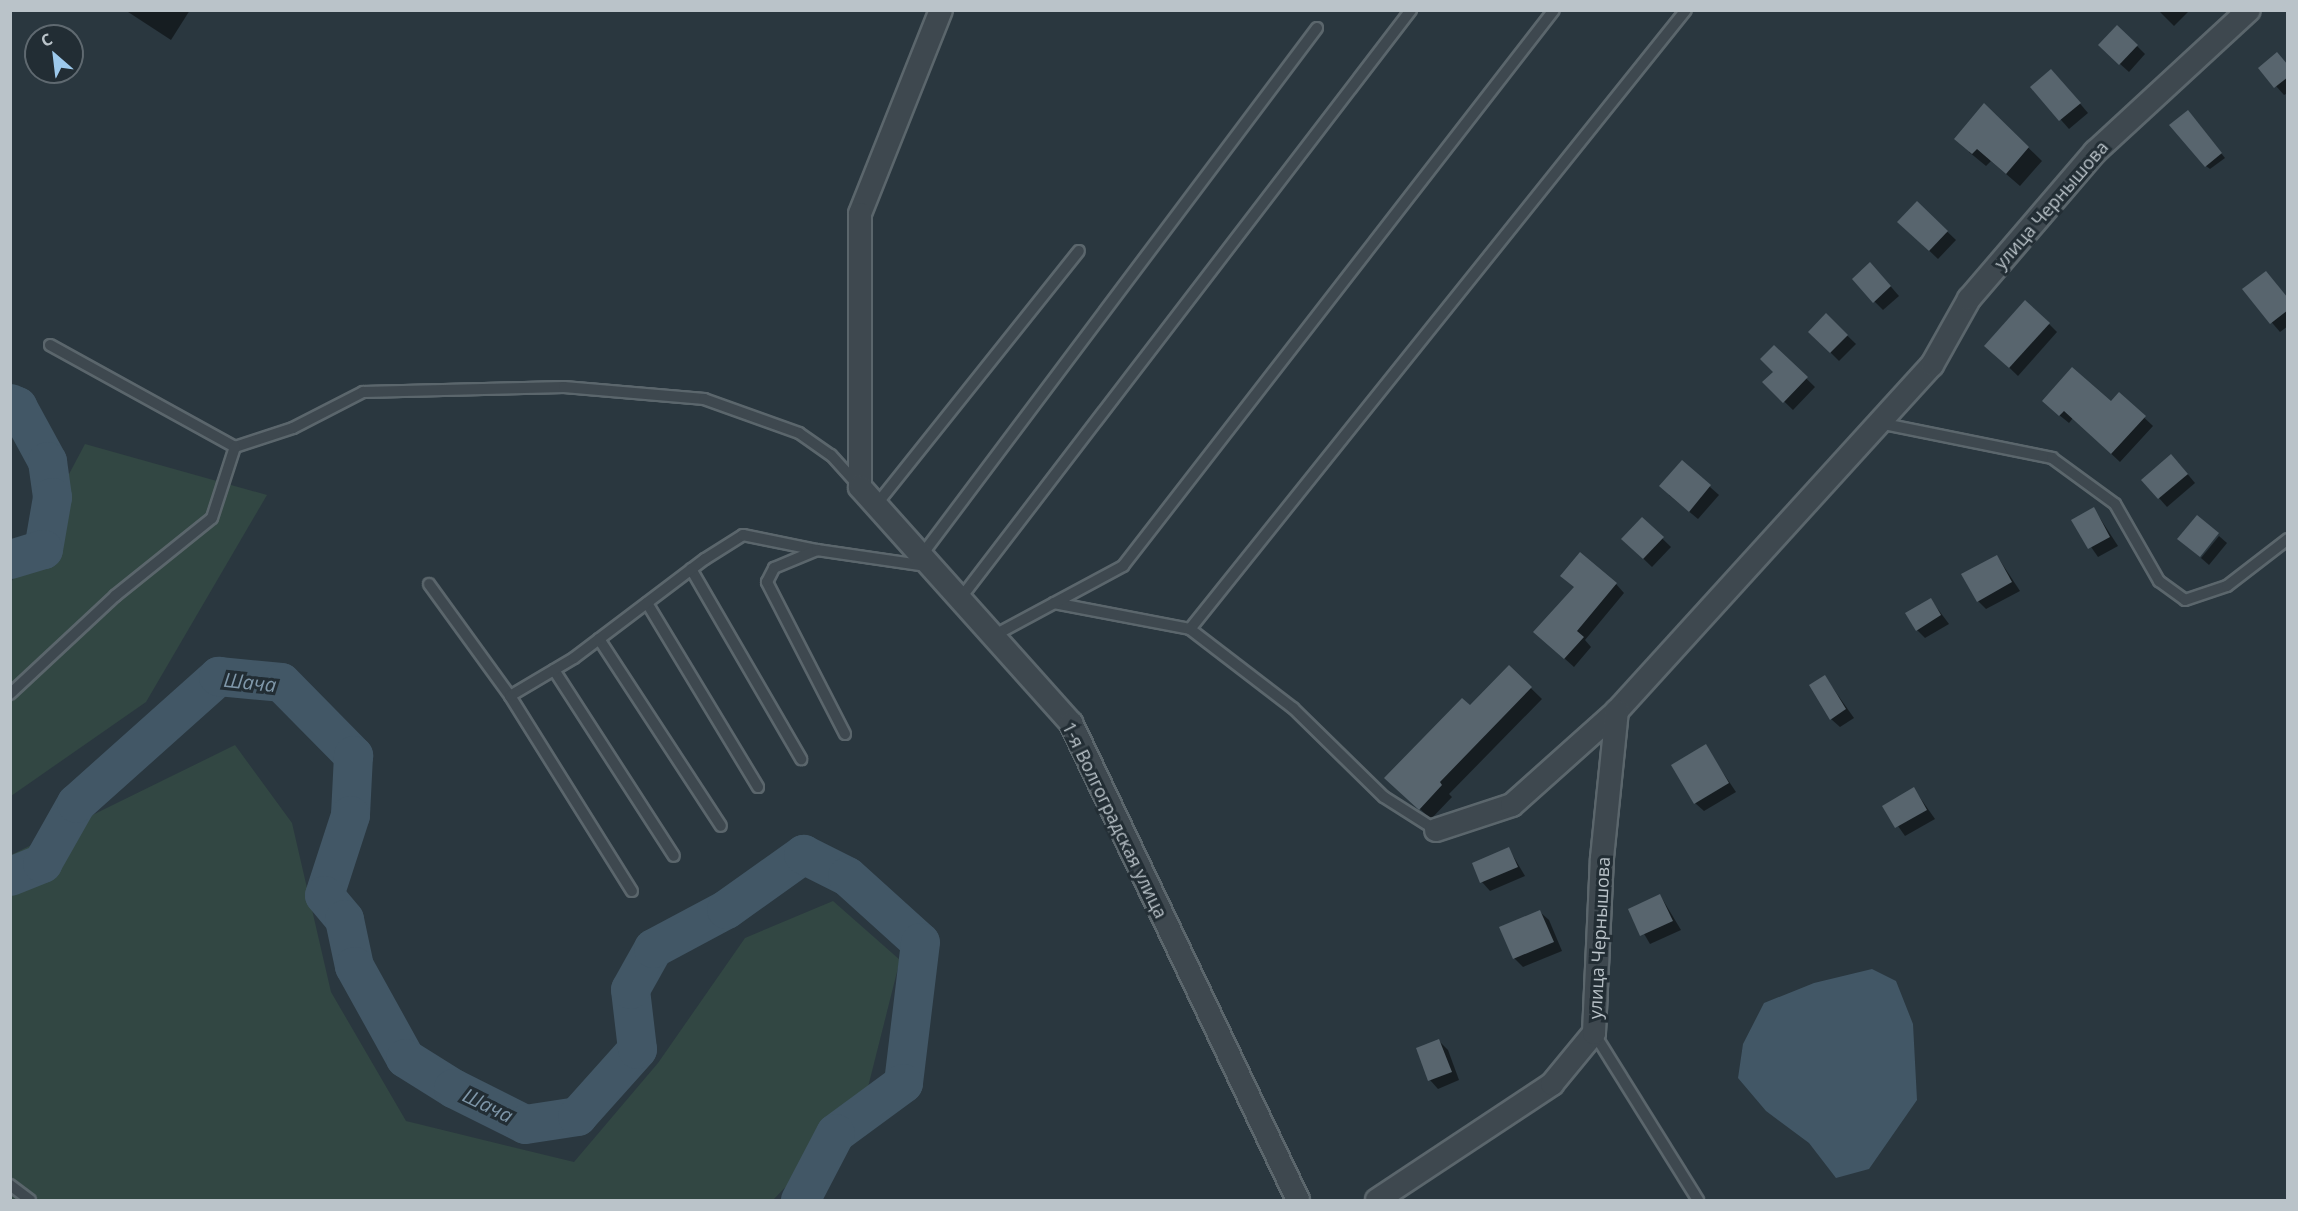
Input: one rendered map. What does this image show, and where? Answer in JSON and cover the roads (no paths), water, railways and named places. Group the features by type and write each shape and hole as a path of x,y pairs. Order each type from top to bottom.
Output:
{"street":[{"path":"860,487 860,214 940,10"},
{"name":"улица Чернышова","path":"1436,830 1512,805 1617,711 1932,365 1969,299 2095,152 2249,10"},
{"name":"1-я Волгоградская улица","path":"860,487 1071,723 1298,1200"},
{"name":"улица Чернышова","path":"1377,1200 1552,1084 1594,1033 1602,858 1617,711"}],"lane":[{"path":"960,599 1411,10"},
{"path":"993,636 1123,566 1554,10"},
{"path":"1190,629 1686,10"},
{"path":"510,696 554,670 599,639 691,569 743,535 817,550 926,561 1317,28"},
{"path":"876,505 1079,251"},
{"path":"50,345 235,447 293,428 363,392 564,387 704,399 799,433 831,455 860,487"},
{"path":"1879,423 2052,458 2115,504 2159,581 2185,600 2227,586 2288,539"},
{"path":"10,694 115,596 212,518 235,447"},
{"path":"817,550 774,568 767,582 845,734"},
{"path":"691,569 801,759"},
{"path":"429,584 510,696 632,891"},
{"path":"647,603 758,787"},
{"path":"1054,603 1190,629 1293,708 1384,797 1436,830"},
{"path":"599,639 721,826"},
{"path":"554,670 674,856"},
{"path":"1594,1033 1698,1200"},
{"path":"10,1185 30,1200"}],"water":[{"path":"1872,969 1896,981 1913,1024 1917,1100 1869,1169 1836,1178 1809,1143 1766,1111 1738,1078 1743,1044 1764,1003 1814,983"}],"waterway":[{"name":"Шача","path":"10,403 17,406 47,461 52,497 43,549 10,559"},
{"name":"Шача","path":"10,876 42,863 76,803 218,676 281,682 353,755 350,815 324,895 344,919 354,966 405,1058 453,1088 525,1124 577,1116 637,1049 630,989 653,948 726,909 803,854 847,876 920,942 903,1083 835,1133 800,1200"}]}
